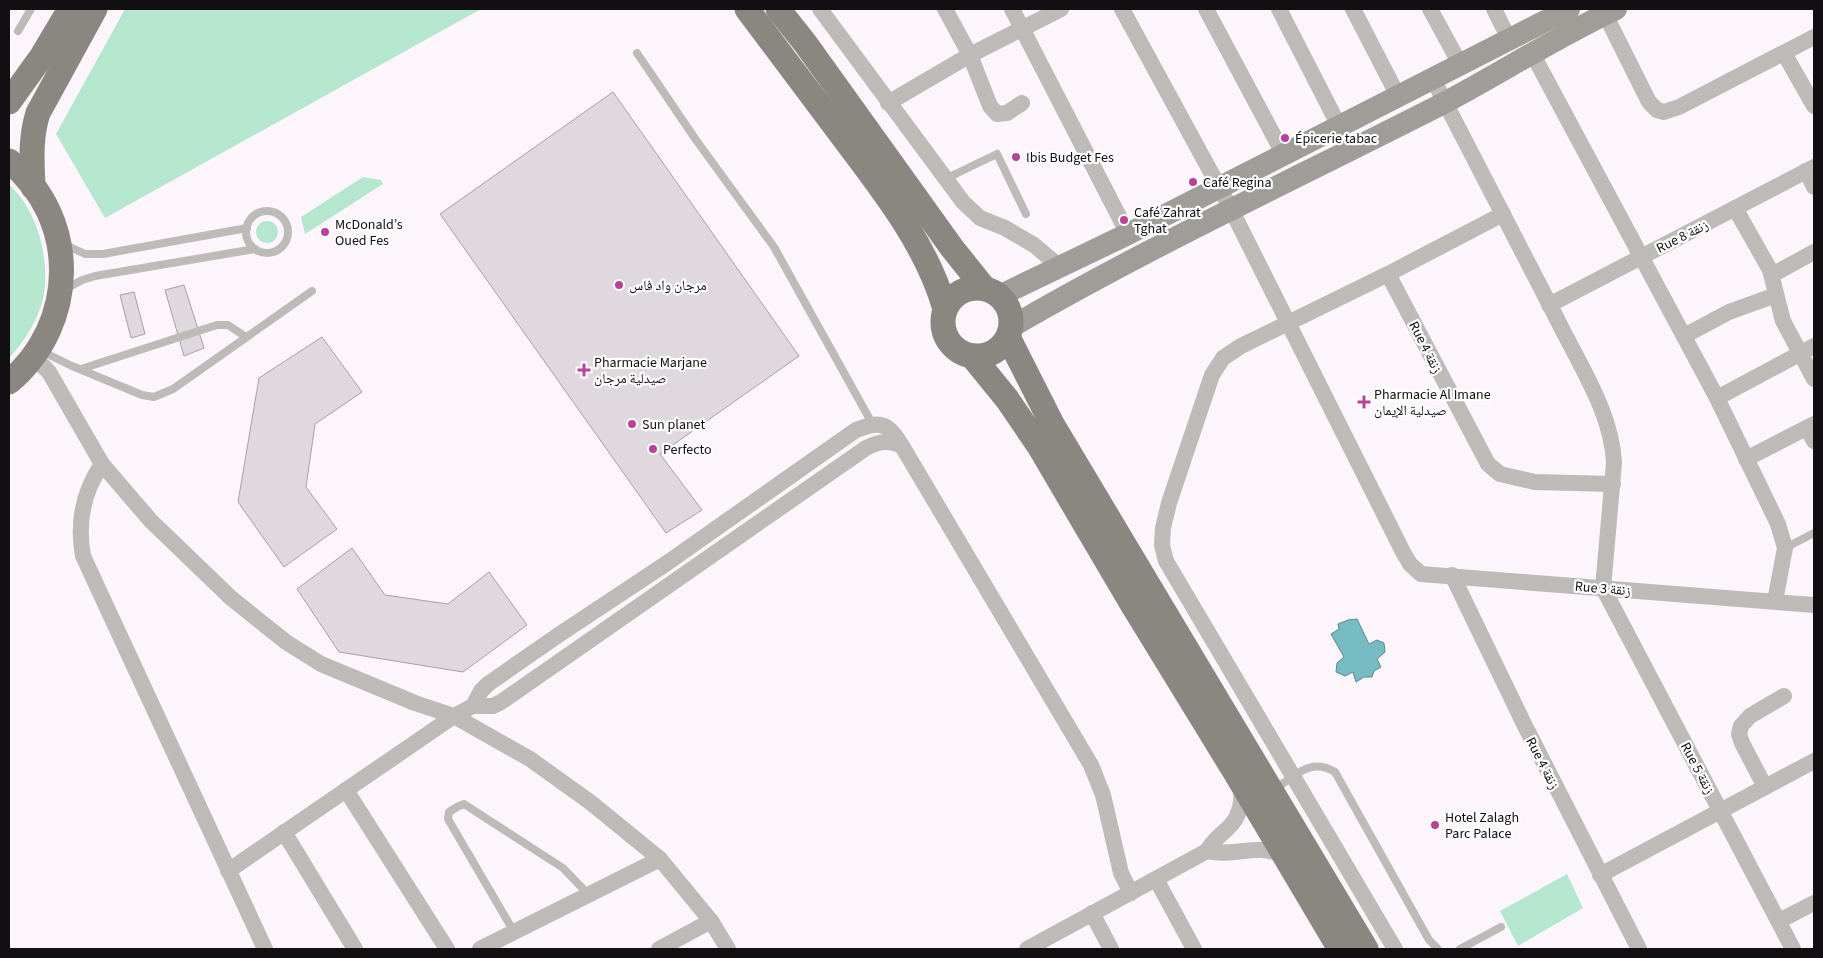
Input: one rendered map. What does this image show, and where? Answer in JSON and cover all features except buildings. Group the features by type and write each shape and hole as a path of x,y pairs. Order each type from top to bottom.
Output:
{"main road":[{"path":"9,102 42,56 70,9"},
{"path":"34,186 32,141 38,114 64,62 95,9"},
{"path":"747,9 890,201 923,255 935,280 945,309 943,326 950,343 964,354 972,356 990,354 1003,344 1010,332"},
{"path":"778,9 805,42 961,260 1009,310 1010,332 1052,424 1283,784 1366,949"},
{"path":"9,161 34,186 50,216 58,241 62,264 60,292 53,321 36,353 9,382"},
{"path":"945,309 957,294 965,290 991,292"},
{"path":"972,356 1007,399 1039,446 1340,949"}],"street":[{"path":"820,9 888,103 972,212 980,218 1005,228 1034,245 1060,267"},
{"path":"945,9 970,55 990,106 997,114 1008,113 1022,103"},
{"path":"1012,9 1128,234"},
{"path":"888,103 970,55 1061,9"},
{"name":"Rue 3 زنقة","path":"1122,9 1230,209 1403,552 1410,564 1421,574 1775,601 1812,608"},
{"path":"1206,9 1284,155"},
{"path":"1279,9 1339,126"},
{"path":"1353,9 1398,96"},
{"path":"1430,9 1460,64"},
{"path":"1494,9 1521,42 1642,256 1717,398 1778,524 1785,548 1775,601"},
{"path":"1010,332 1059,299 1230,209 1445,102 1521,42 1569,9"},
{"path":"991,292 1060,267 1128,234 1460,64 1610,11 1650,102 1657,110 1664,112 1679,107 1814,37"},
{"path":"1784,53 1814,106"},
{"path":"1433,79 1608,424 1613,445 1613,484 1603,588"},
{"path":"1810,169 1814,187"},
{"name":"Rue 8 زنقة","path":"1549,305 1810,169"},
{"path":"1735,208 1772,275 1783,321 1808,350 1814,379"},
{"path":"1396,949 1283,784 1166,561 1162,545 1163,528 1169,503 1212,375 1223,358 1240,346 1388,274 1503,214"},
{"path":"1772,275 1814,252"},
{"name":"Rue 4 زنقة","path":"1388,274 1488,464 1500,474 1536,482 1613,484"},
{"path":"1684,336 1735,309 1776,295"},
{"path":"1717,398 1808,350"},
{"path":"36,353 102,464 151,521 231,598 286,642 321,664 414,703 454,716 530,759 590,802 660,859 711,921 728,949"},
{"path":"473,706 481,691 488,684 556,636 667,563 856,430 873,424 880,425 893,431 1091,765 1106,804 1121,872 1131,892"},
{"path":"1746,459 1812,431"},
{"path":"228,871 454,716 473,706 493,706 501,702 866,448 880,442 890,442 902,446"},
{"path":"102,464 90,485 82,512 80,542 83,556 265,949"},
{"name":"Rue 4 زنقة","path":"1452,575 1524,724 1639,949"},
{"name":"Rue 5 زنقة","path":"1603,588 1794,949"},
{"path":"1765,787 1742,744 1741,726 1750,716 1784,696"},
{"path":"1600,875 1814,761"},
{"path":"1030,948 1207,851 1218,836 1231,825 1238,813 1242,797 1235,772"},
{"path":"346,790 447,949"},
{"path":"284,832 355,949"},
{"path":"1207,851 1224,854 1260,849 1279,853 1287,858"},
{"path":"480,949 660,859"},
{"path":"1156,879 1194,949"},
{"path":"1779,921 1814,903"},
{"path":"1092,913 1111,949"},
{"path":"659,949 711,921"}],"lane":[{"path":"18,31 31,9"},
{"path":"637,53 696,140 774,247 873,424"},
{"path":"945,179 997,154 1026,214"},
{"path":"60,292 82,280 95,276 255,249 270,252 284,244 288,233 285,221 276,213 264,211 252,217 247,228 247,236 255,249"},
{"path":"58,241 85,254 103,254 247,228"},
{"path":"36,353 81,369 128,390 154,397 173,389 312,291"},
{"path":"81,369 217,325 228,325 246,337"},
{"path":"1785,548 1814,533"},
{"path":"1283,784 1307,768 1326,766 1335,772 1429,940 1438,949"},
{"path":"514,932 448,819 449,812 457,807 464,804 563,868 588,894"},
{"path":"1460,949 1501,927"}],"green space":[{"path":"125,9 481,9 105,218 56,134"},
{"path":"363,177 381,180 383,184 305,234 301,217"},
{"path":"9,185 28,209 35,225 41,241 45,275 41,306 35,320 28,334 9,358"},
{"path":"267,221 275,224 278,232 275,240 267,243 259,240 256,232 259,224"},
{"path":"1567,874 1583,908 1518,946 1500,911"}],"water":[{"path":"1357,619 1369,644 1377,640 1384,643 1385,652 1377,659 1381,667 1374,671 1372,677 1364,677 1356,682 1353,672 1345,676 1336,672 1337,663 1344,657 1331,634 1339,629 1338,624"}],"place":[{"name":"Épicerie tabac","path":"1285,138"},
{"name":"Ibis Budget Fes","path":"1016,157"},
{"name":"Café Regina","path":"1193,182"},
{"name":"Café Zahrat Tghat","path":"1124,220"},
{"name":"McDonald’s Oued Fes","path":"325,232"},
{"name":"مرجان واد فاس","path":"619,285"},
{"name":"Pharmacie Marjane صيدلية مرجان","path":"584,370"},
{"name":"Pharmacie Al Imane صيدلية الإيمان","path":"1364,402"},
{"name":"Sun planet","path":"632,424"},
{"name":"Perfecto","path":"653,449"},
{"name":"Hotel Zalagh Parc Palace","path":"1435,825"}]}
